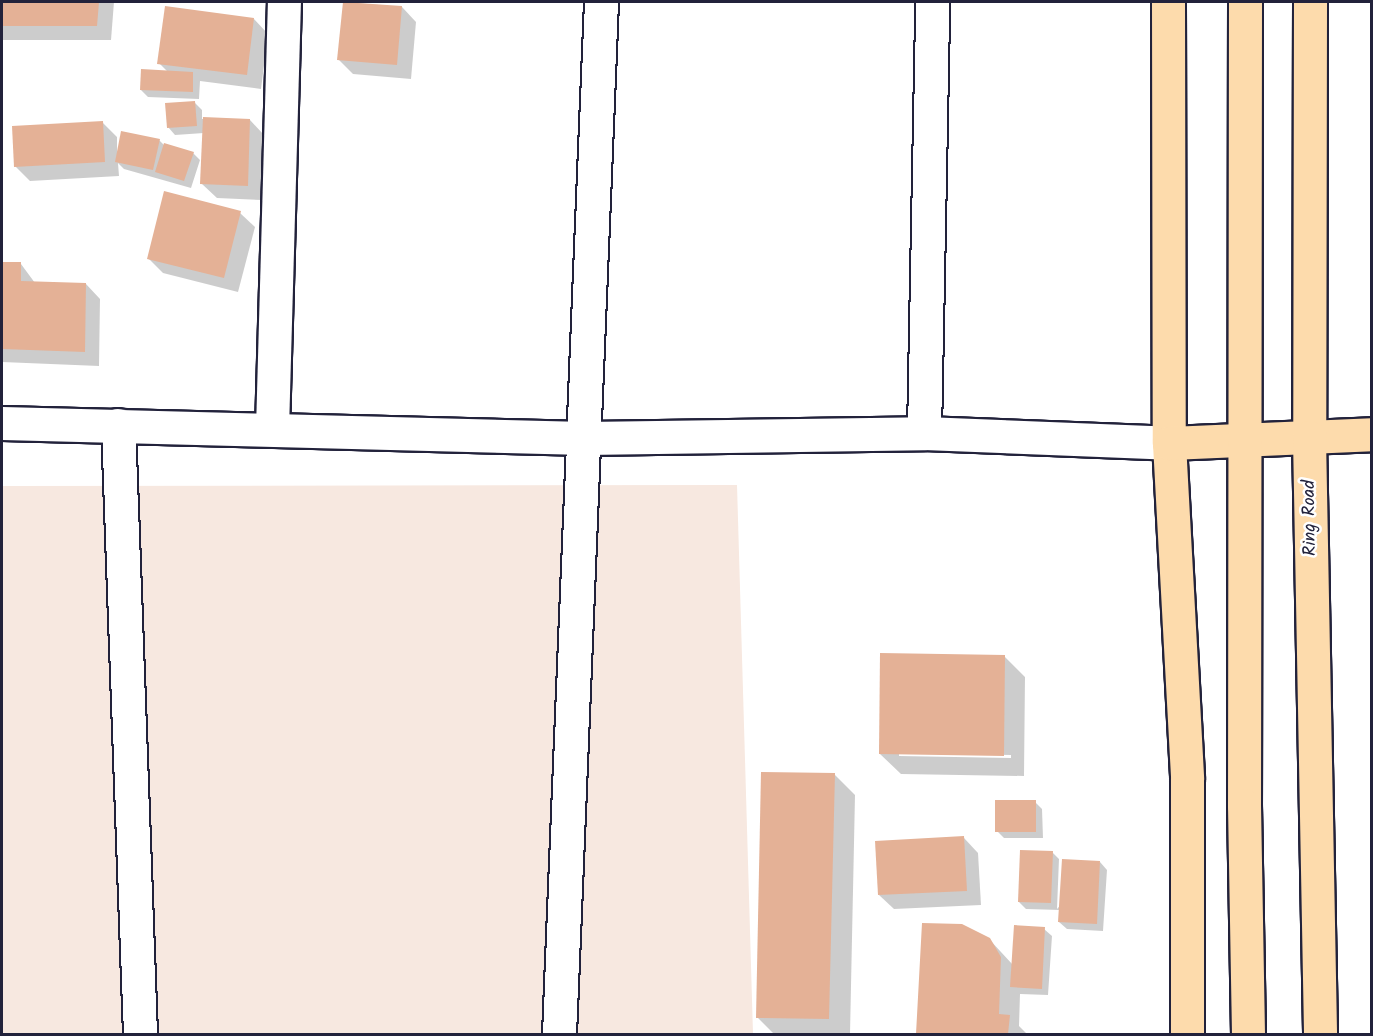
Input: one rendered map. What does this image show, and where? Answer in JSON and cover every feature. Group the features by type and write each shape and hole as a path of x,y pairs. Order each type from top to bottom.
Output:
{"main road":[{"path":"1168,2 1169,443 1187,779 1187,1035"},
{"path":"1245,2 1243,439 1248,1035"},
{"name":"Ring Road","path":"1310,2 1309,437 1320,1035"},
{"path":"1169,443 1371,434"}],"street":[{"path":"272,429 284,2"},
{"path":"559,1035 601,2"},
{"path":"924,433 932,2"},
{"path":"2,423 585,438 924,433 1169,443"},
{"path":"117,425 140,1035"}],"shaded area":[{"path":"737,485 753,1034 2,1034 2,486"}],"building":[{"path":"2,2 99,2 97,26 2,26"},
{"path":"343,2 402,6 397,65 337,60"},
{"path":"165,6 254,18 247,75 157,64"},
{"path":"141,69 193,72 193,92 140,90"},
{"path":"195,101 197,126 167,128 165,103"},
{"path":"203,117 250,119 248,186 200,184"},
{"path":"103,121 105,162 14,167 12,126"},
{"path":"121,131 160,139 153,170 115,162"},
{"path":"164,143 194,152 184,181 155,172"},
{"path":"164,191 241,211 224,278 147,259"},
{"path":"2,262 21,262 21,281 86,283 85,352 2,349"},
{"path":"880,653 1005,655 1004,756 879,754"},
{"path":"761,772 835,773 829,1019 756,1018"},
{"path":"995,800 1036,800 1036,832 995,832"},
{"path":"964,836 967,891 878,895 875,841"},
{"path":"1020,850 1053,851 1051,903 1018,902"},
{"path":"1062,859 1100,861 1097,924 1058,922"},
{"path":"922,923 962,924 990,938 1001,957 999,1014 1010,1015 1008,1034 916,1034"},
{"path":"1014,925 1045,927 1042,989 1010,987"}]}
